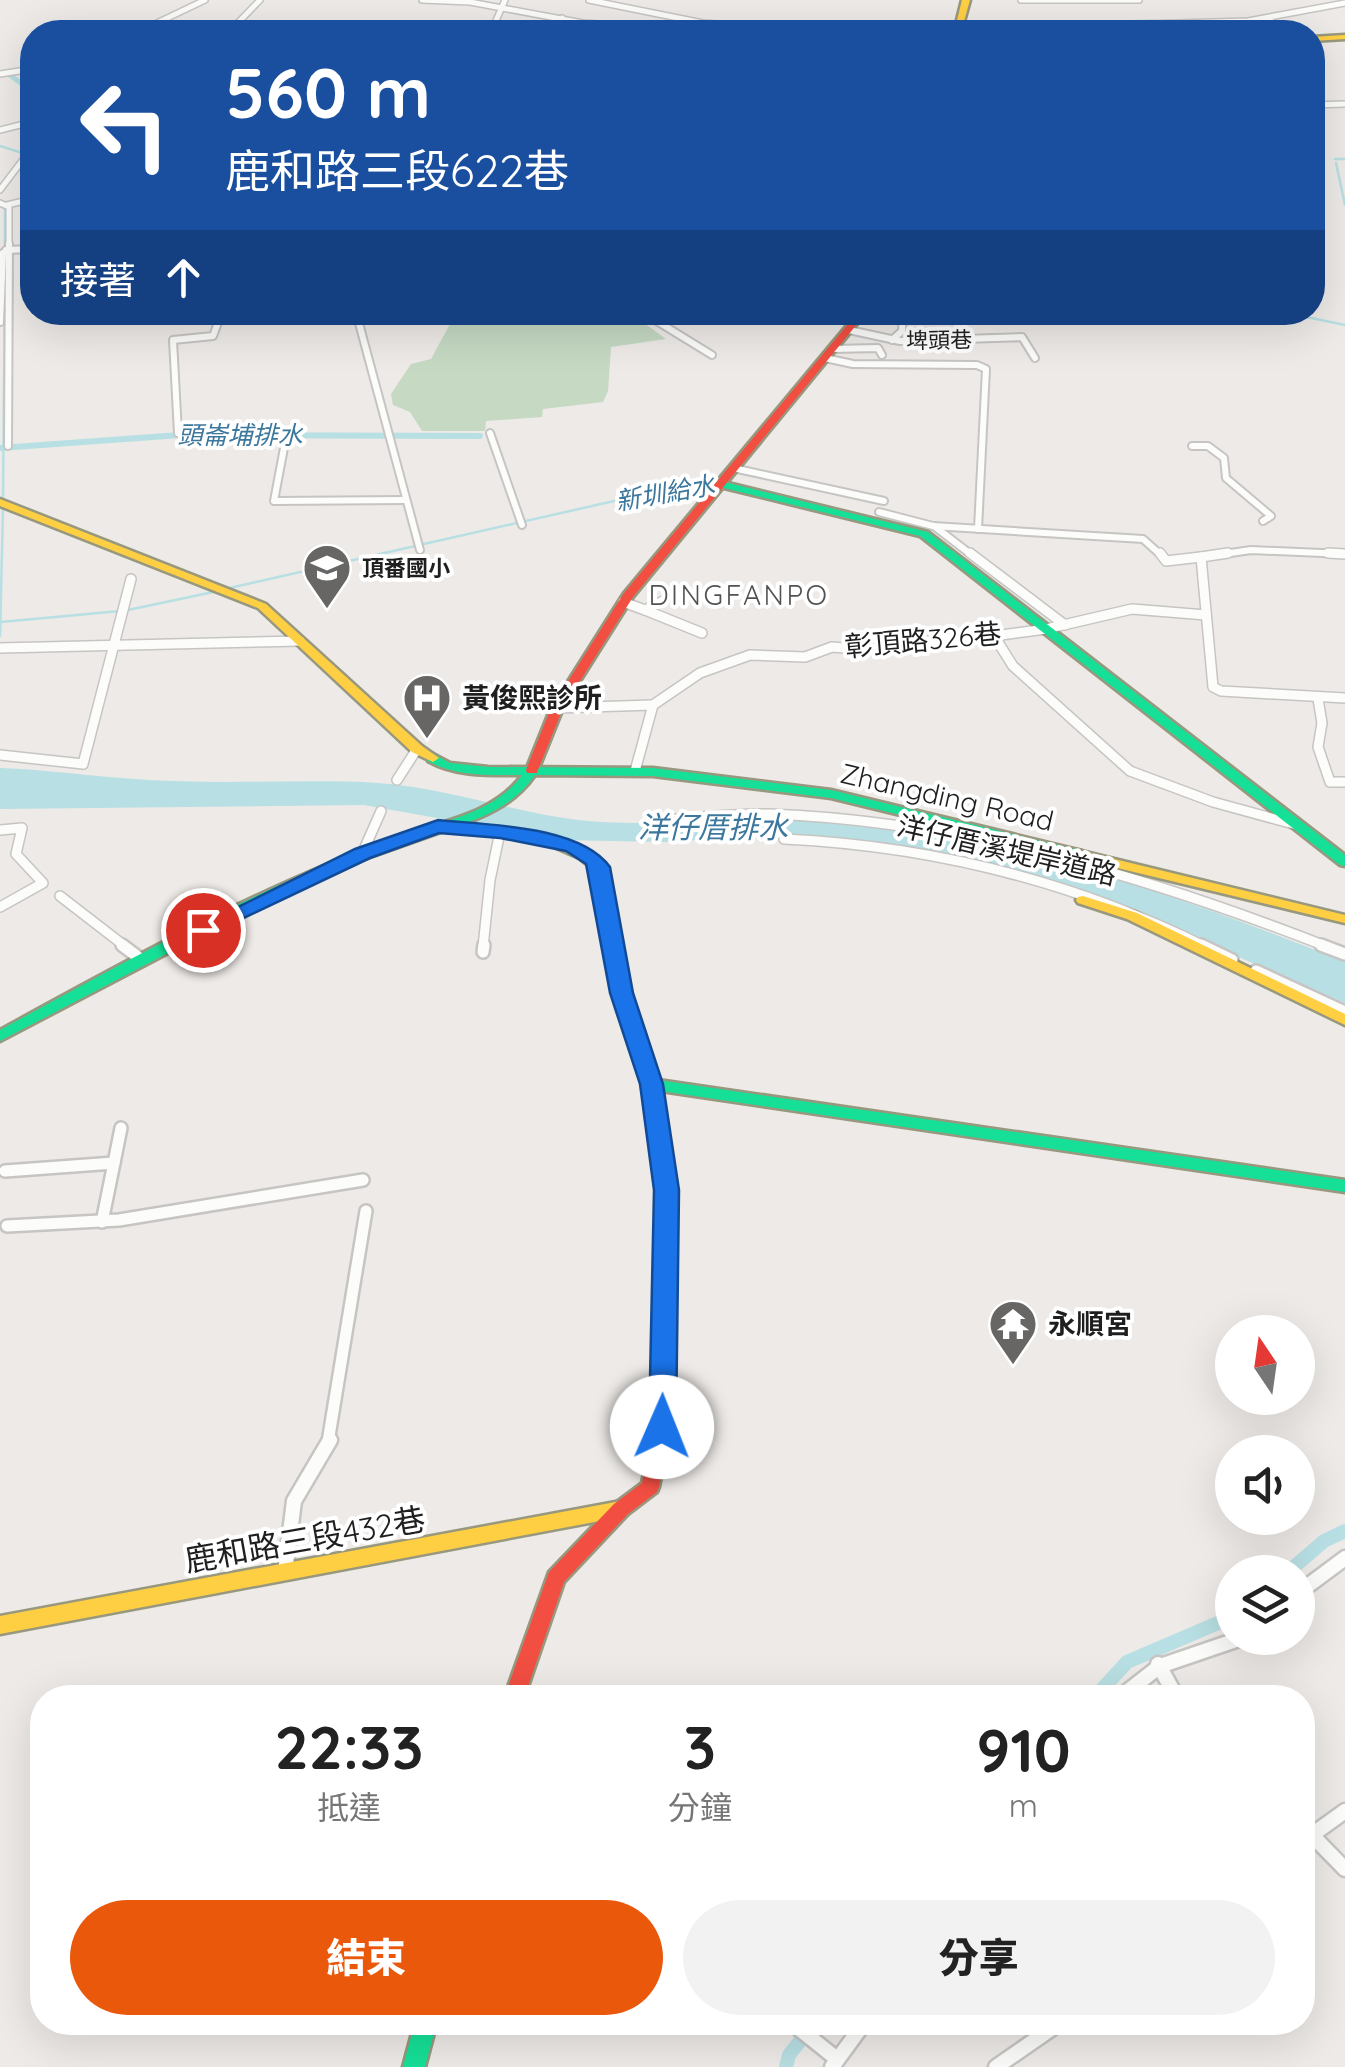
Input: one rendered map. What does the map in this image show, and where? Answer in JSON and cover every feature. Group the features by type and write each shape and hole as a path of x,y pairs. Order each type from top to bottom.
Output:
{"street":[{"path":"164,20 206,0"},
{"path":"241,20 260,0"},
{"path":"422,0 588,20"},
{"path":"495,20 505,0"},
{"path":"589,0 668,20"},
{"path":"1022,0 1139,0"},
{"path":"1226,20 1268,18 1345,3"},
{"path":"0,77 16,78"},
{"path":"0,190 20,162"},
{"path":"4,204 8,446"},
{"path":"0,322 5,250"},
{"path":"178,433 173,340 212,336 219,325"},
{"path":"359,325 418,547"},
{"path":"663,325 712,355"},
{"path":"2,1032 362,854 508,800 531,774 557,708 623,602 853,325"},
{"name":"埤頭巷","path":"892,340 903,325"},
{"name":"埤頭巷","path":"849,330 892,340 1022,337 1036,358"},
{"path":"828,354 878,348 882,354"},
{"path":"828,354 852,364 986,368 978,529"},
{"path":"287,434 274,501 405,500"},
{"path":"490,434 522,525"},
{"path":"1192,446 1208,446 1224,458 1226,478 1270,516 1262,522"},
{"path":"733,468 884,501"},
{"path":"720,484 916,530 1055,627"},
{"path":"0,502 269,610 417,749 397,780"},
{"path":"879,512 934,526 1144,540 1166,562 1250,550 1345,554"},
{"path":"934,526 1345,862"},
{"path":"1202,557 1213,687 1221,692 1345,698"},
{"path":"0,754 83,764 131,578"},
{"path":"645,610 672,596"},
{"path":"623,602 702,633"},
{"name":"彰頂路326巷","path":"653,705 700,673 750,655 806,657 832,647 871,650 902,643 994,636 1132,609 1206,615"},
{"path":"994,636 1012,666 1130,770 1213,802 1303,826"},
{"path":"0,648 116,648 300,640"},
{"path":"1318,699 1322,723 1318,747 1330,782 1345,782"},
{"path":"557,708 653,705 635,771"},
{"name":"Zhangding Road","path":"417,749 447,766 531,774 635,771 831,794 1345,919"},
{"path":"362,854 381,811"},
{"name":"洋仔厝溪堤岸道路","path":"656,821 768,814 923,828 1158,884 1345,954"},
{"path":"444,824 573,846 600,867 622,993 652,1084 667,1190 662,1427 650,1487 620,1509 556,1578 519,1685"},
{"path":"0,830 22,828 16,854 43,882 0,907"},
{"path":"483,952 490,880 500,832"},
{"name":"洋仔厝溪堤岸道路","path":"784,839 906,848 1006,869 1079,891 1160,922 1345,1012"},
{"path":"60,896 142,960"},
{"path":"1083,900 1132,916 1345,1020"},
{"path":"652,1084 1345,1186"},
{"path":"102,1222 122,1128"},
{"path":"4,1170 114,1164"},
{"path":"7,1226 102,1222 363,1180"},
{"path":"285,1574 294,1501 330,1439 366,1212"},
{"name":"鹿和路三段432巷","path":"0,1625 620,1509"},
{"path":"1315,1580 1345,1558"},
{"path":"1135,1685 1159,1665 1215,1647"},
{"path":"1159,1665 1169,1685"},
{"path":"1315,1829 1345,1811"},
{"path":"1315,1842 1345,1869"},
{"path":"414,2067 423,2035"},
{"path":"805,2035 834,2063 855,2035"},
{"path":"996,2067 1042,2035"}],"green space":[{"path":"449,325 647,325 666,339 611,347 608,391 603,402 543,409 542,417 486,421 485,431 422,431 410,412 393,405 391,394 411,364 431,359"}],"water":[{"name":"洋仔厝排水","path":"0,768 200,782 378,783 602,822 820,817 915,830 1041,857 1164,894 1345,962 1345,1003 1098,896 1007,868 802,834 664,842 561,840 364,805 0,809"}],"waterway":[{"path":"11,76 20,82"},
{"path":"0,146 20,152"},
{"path":"1335,159 1345,159"},
{"path":"1336,163 1345,205"},
{"path":"5,208 5,250"},
{"path":"3,500 5,273"},
{"path":"1325,321 1345,325"},
{"name":"頭崙埔排水","path":"0,448 180,435 480,436"},
{"name":"新圳給水","path":"225,589 707,480 720,482"},
{"name":"新圳給水","path":"728,483 928,531 1052,626"},
{"path":"0,636 3,508"},
{"name":"新圳給水","path":"128,610 218,591"},
{"name":"新圳給水","path":"1,622 120,611"},
{"name":"新圳給水","path":"1058,631 1345,854"},
{"path":"1308,1555 1345,1531"},
{"path":"1106,1685 1127,1662 1215,1624"},
{"path":"786,2067 789,2055 805,2035"}],"traffic: fast":[{"path":"720,484 924,534 1345,862"},
{"path":"433,758 447,766 488,771 653,772 831,794 1077,854"},
{"path":"0,1036 150,955 302,880 494,806 522,785 532,770"},
{"path":"446,827 547,839 600,867 621,993 652,1084 667,1190 663,1362"},
{"path":"652,1084 1345,1186"},
{"path":"414,2067 423,2035"}],"traffic: slow":[{"path":"960,20 966,0"},
{"path":"1325,38 1345,37"},
{"path":"0,502 262,606 417,749 433,758"},
{"path":"1077,854 1345,919"},
{"path":"1083,900 1132,916 1345,1020"},
{"path":"0,1625 621,1509"}],"traffic: jam":[{"path":"532,770 557,708 628,595 852,325"},
{"path":"519,1685 556,1578 621,1509 650,1487 662,1427 663,1362"}],"place":[{"name":"頂番國小","path":"327,610"},
{"name":"黃俊熙診所","path":"427,740"},
{"name":"永順宮","path":"1013,1366"}],"district":[{"name":"DINGFANPO","path":"739,595"}],"route":[{"path":"203,930 362,854 438,826 500,832 573,846 594,860 600,867 622,993 652,1084 667,1190 662,1427"}]}
